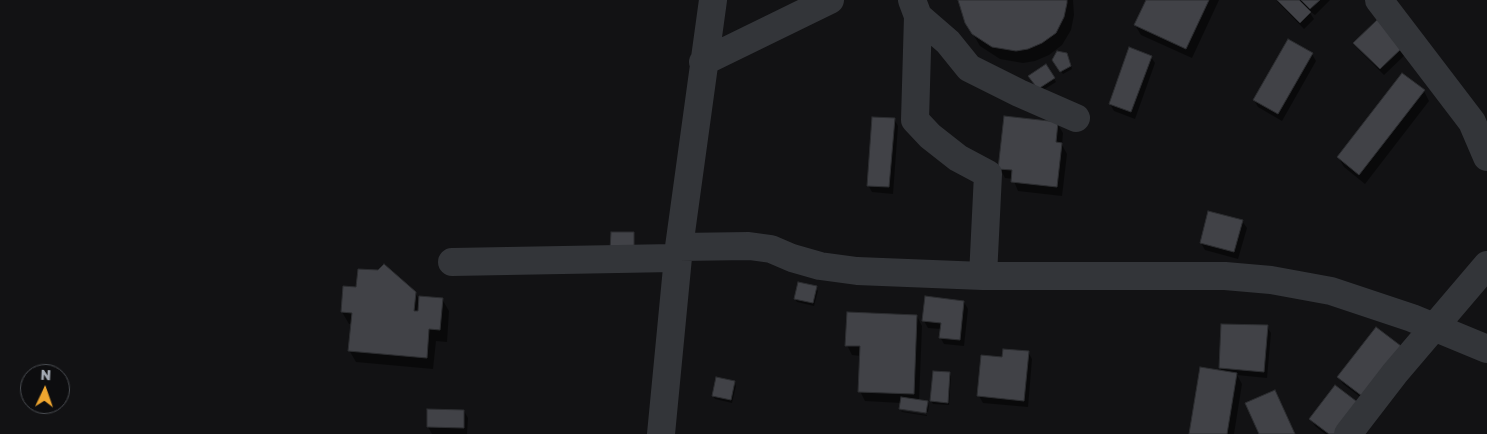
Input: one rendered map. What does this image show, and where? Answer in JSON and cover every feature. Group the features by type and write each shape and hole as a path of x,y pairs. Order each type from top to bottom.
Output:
{"street":[{"path":"661,434 678,257 703,62 713,0"},
{"path":"703,62 830,0"},
{"path":"1379,0 1472,122 1487,157"},
{"path":"915,8 948,42 969,68 1076,118"},
{"path":"915,8 915,120 930,136 951,152 988,174 983,276"},
{"path":"452,262 673,258 749,246 771,249 792,258 820,266 857,271 983,276 1225,276 1271,280 1331,291 1412,318 1487,349"},
{"path":"1348,434 1395,373 1487,265"}],"building":[{"path":"958,0 1067,0 1067,3 1064,17 1056,33 1042,43 1028,49 1016,51 992,47 972,34 965,23"},
{"path":"1146,0 1209,0 1186,49 1134,25"},
{"path":"1277,0 1299,0 1311,12 1300,23"},
{"path":"1301,0 1320,0 1310,9"},
{"path":"1377,20 1403,47 1380,69 1353,43"},
{"path":"1288,39 1313,53 1278,114 1253,100"},
{"path":"1129,47 1152,56 1131,112 1109,104"},
{"path":"1057,51 1067,53 1071,66 1060,72 1052,60"},
{"path":"1046,64 1055,78 1038,89 1028,76"},
{"path":"1402,73 1425,90 1359,175 1337,157"},
{"path":"1004,116 1058,122 1056,142 1062,143 1057,187 1011,182 1012,170 998,169"},
{"path":"872,117 895,118 889,187 867,186"},
{"path":"1208,211 1243,220 1234,252 1200,243"},
{"path":"611,232 634,232 634,250 610,250"},
{"path":"384,264 416,292 414,311 418,311 419,296 443,298 440,330 429,329 427,358 348,351 352,313 341,312 343,286 356,287 358,269 378,270"},
{"path":"798,282 817,286 813,303 794,299"},
{"path":"925,296 964,301 960,340 939,338 941,323 922,321"},
{"path":"847,312 917,315 914,394 858,392 860,346 845,346"},
{"path":"1221,324 1268,325 1264,372 1219,368"},
{"path":"1376,327 1401,346 1362,396 1337,377"},
{"path":"1003,349 1029,351 1024,401 977,396 981,355 1002,357"},
{"path":"1200,367 1237,373 1227,434 1189,434"},
{"path":"933,371 950,372 948,403 930,401"},
{"path":"716,377 735,381 731,400 712,396"},
{"path":"1335,385 1360,404 1337,434 1329,434 1309,419"},
{"path":"1275,390 1295,434 1259,434 1245,403"},
{"path":"901,397 928,401 926,413 899,409"},
{"path":"427,409 464,410 464,428 427,427"}]}
